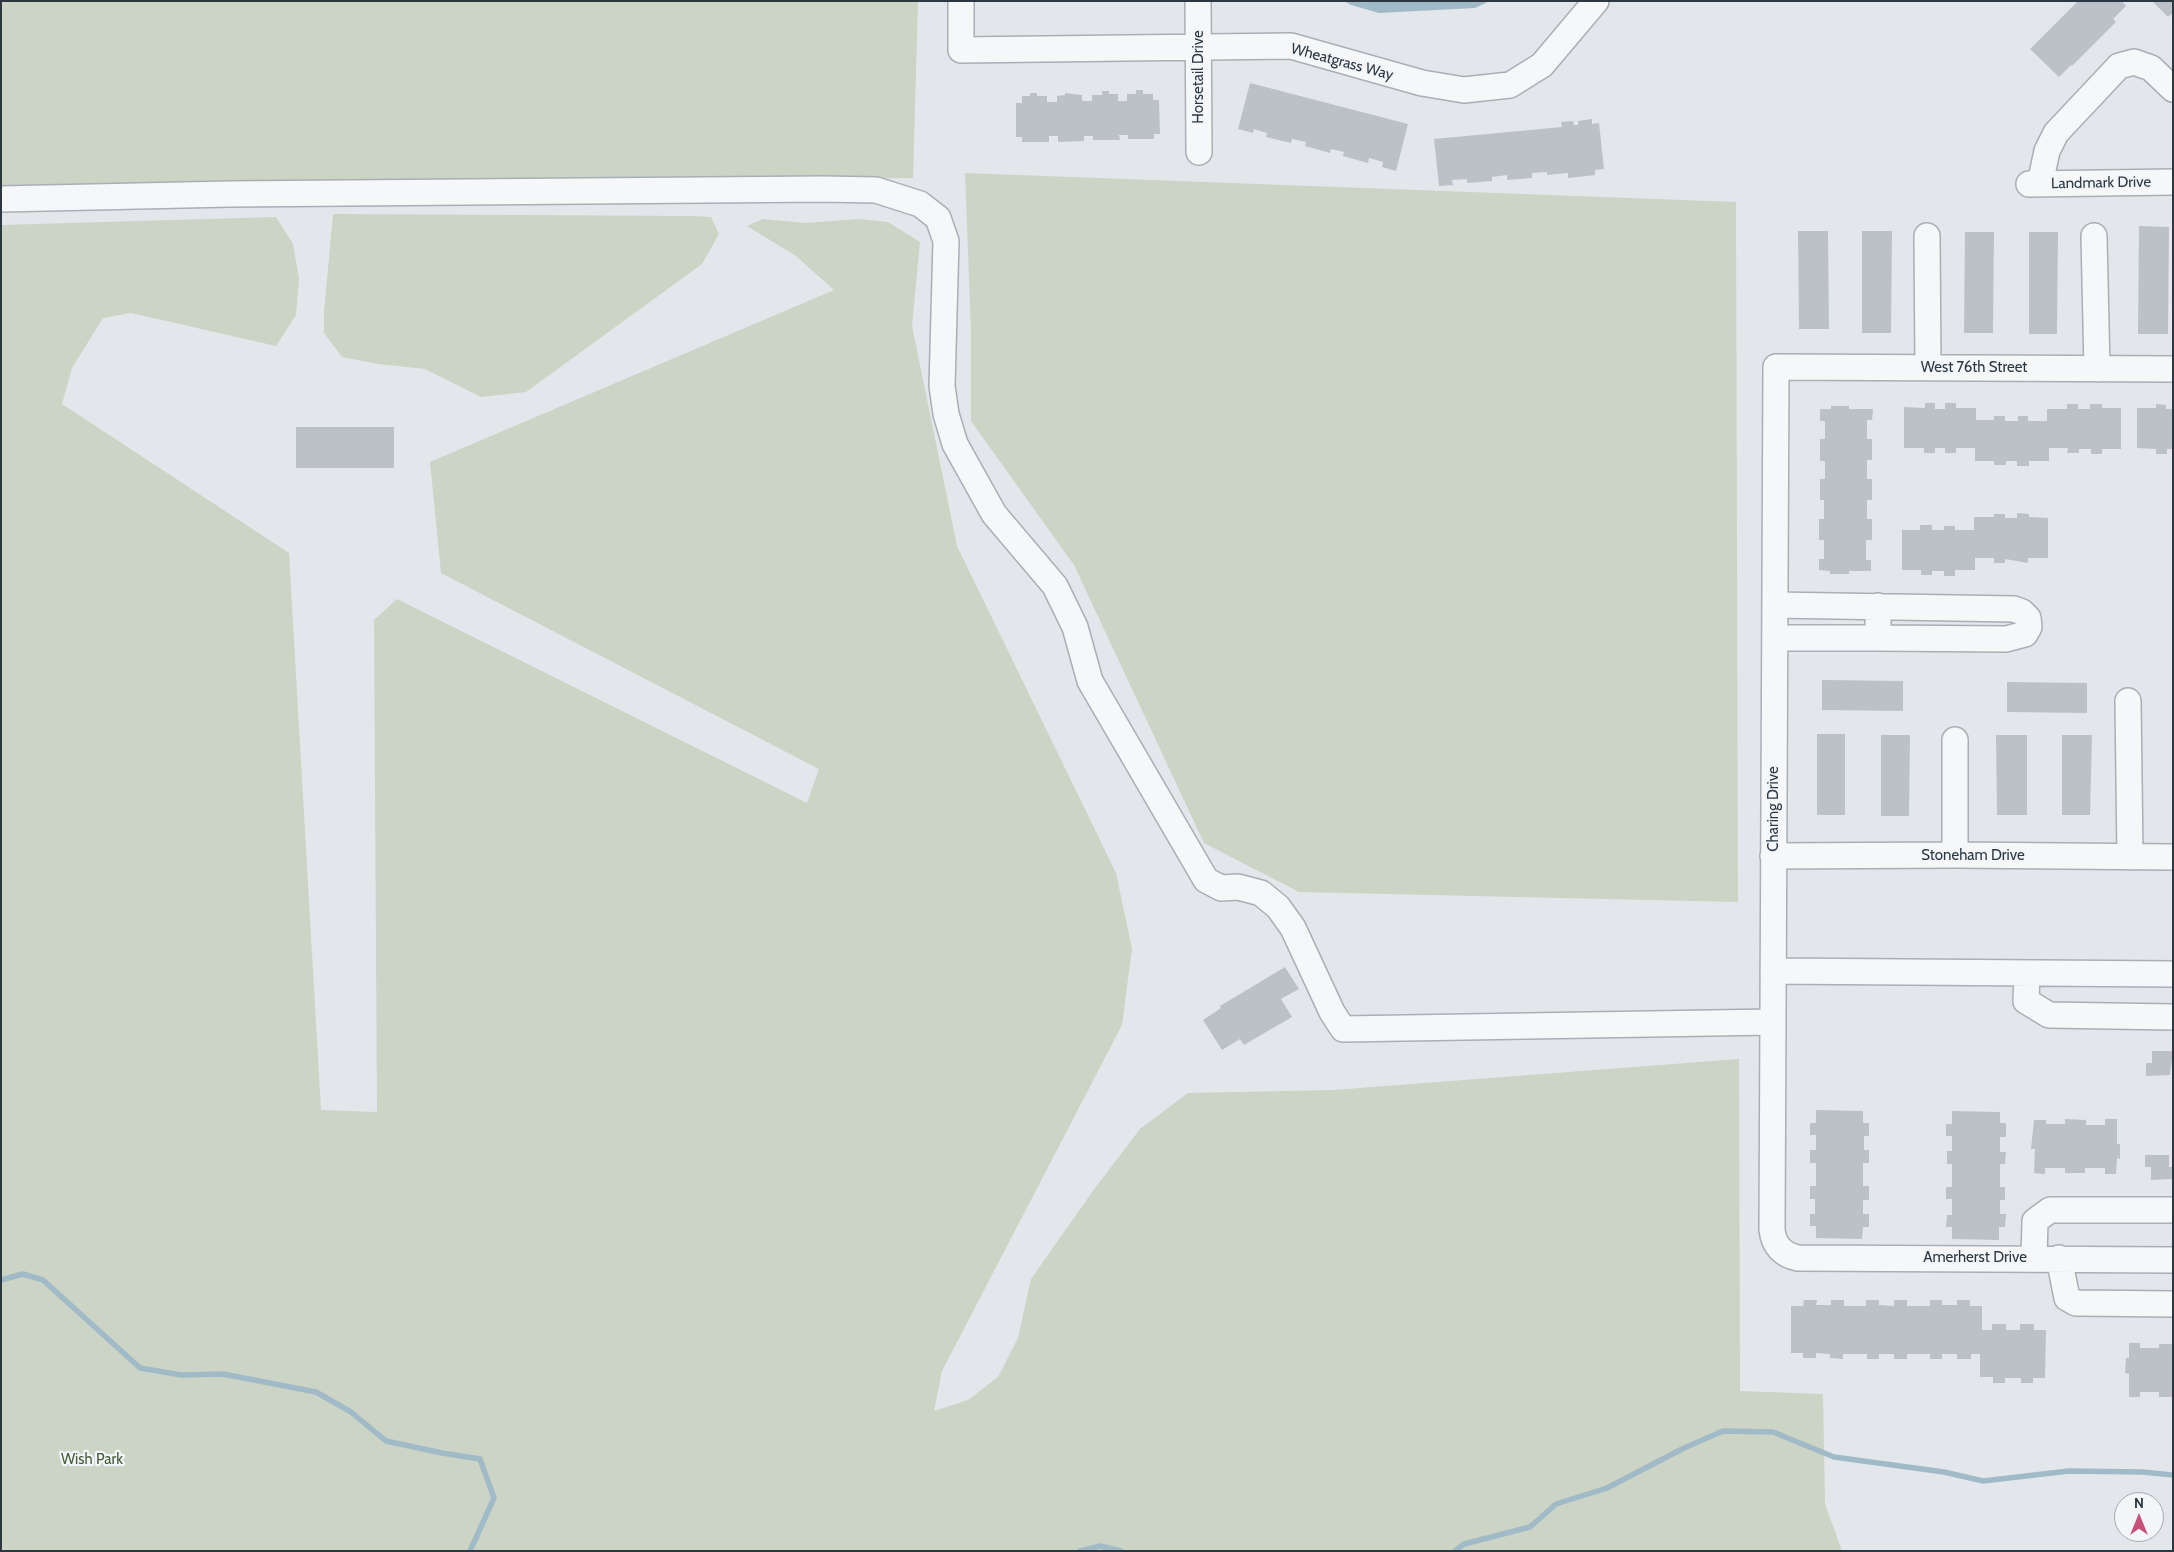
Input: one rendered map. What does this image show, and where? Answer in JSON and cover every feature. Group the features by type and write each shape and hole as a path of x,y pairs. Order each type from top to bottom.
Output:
{"street":[{"name":"Wheatgrass Way","path":"960,1 961,50 1291,46 1422,83 1464,90 1510,85 1542,65 1596,1"},
{"name":"Horsetail Drive","path":"1198,1 1199,152"},
{"name":"Landmark Drive","path":"2173,89 2151,68 2134,62 2119,66 2056,133 2034,184 2173,182"},
{"path":"1,200 230,194 823,188 876,190 920,204 938,218 946,242 942,386 946,414 953,436 968,470 994,514 1055,586 1075,627 1090,681 1206,880 1221,888 1238,887 1261,893 1278,907 1293,928 1328,1005 1343,1029 1773,1022"},
{"path":"1927,236 1928,368"},
{"path":"2094,236 2096,369"},
{"name":"Charing Drive","path":"1776,367 1772,1230 1773,1240 1780,1249"},
{"name":"West 76th Street","path":"1776,367 2173,369"},
{"path":"1774,638 2006,639 2025,634 2029,627 2028,618 2022,612 2014,610 1775,605"},
{"path":"1878,606 1878,638"},
{"path":"2128,700 2130,857"},
{"path":"1954,740 1955,855"},
{"name":"Stoneham Drive","path":"1773,856 1955,855 2173,858"},
{"path":"1773,970 2173,974"},
{"path":"2027,973 2026,1001 2049,1015 2173,1017"},
{"path":"2034,1258 2035,1221 2050,1210 2173,1210"},
{"name":"Amerherst Drive","path":"1780,1249 1784,1254 1798,1258 2173,1260"},
{"path":"2059,1258 2067,1298 2076,1303 2173,1304"}],"green space":[{"path":"1,1 918,1 913,178 1,186"},
{"path":"965,173 1736,202 1738,902 1299,892 1204,843 1074,565 971,421 971,331"},
{"path":"333,214 693,216 711,217 719,234 702,264 526,392 481,397 425,369 378,364 342,357 324,333 324,312"},
{"name":"Wish Park","path":"276,217 293,244 299,279 296,315 276,346 131,313 103,318 72,368 62,404 289,553 321,1110 377,1112 374,620 397,599 807,803 819,769 441,573 430,462 834,290 796,256 747,226 763,219 806,223 859,219 888,222 920,242 912,326 957,546 1116,873 1132,949 1122,1025 942,1371 934,1411 968,1400 998,1377 1018,1338 1031,1279 1095,1188 1140,1129 1188,1093 1333,1090 1739,1059 1740,1391 1823,1394 1825,1504 1842,1551 1,1551 1,225"}],"water":[{"path":"1344,1 1490,1 1475,8 1379,13 1351,5"}],"building":[{"path":"2078,1 2122,1 2126,6 2113,19 2116,22 2059,77 2030,49"},
{"path":"2152,1 2173,1 2173,16 2171,14 2168,17"},
{"path":"1250,83 1408,124 1396,171 1382,167 1383,162 1369,158 1368,163 1343,156 1344,152 1331,149 1330,153 1305,146 1306,142 1292,139 1291,143 1266,137 1267,133 1254,129 1253,133 1238,129"},
{"path":"1136,90 1143,90 1143,94 1153,94 1153,100 1159,100 1160,134 1154,134 1154,139 1128,139 1128,135 1119,135 1120,140 1093,140 1093,136 1084,136 1084,141 1058,142 1058,136 1049,136 1049,142 1022,142 1022,137 1016,137 1016,103 1022,103 1022,96 1030,96 1030,93 1037,93 1037,96 1047,96 1047,102 1057,102 1057,96 1065,95 1065,93 1082,95 1082,101 1092,101 1092,95 1102,95 1102,91 1109,91 1109,94 1118,94 1118,101 1127,101 1127,94 1136,94"},
{"path":"1592,119 1592,124 1599,123 1604,169 1595,170 1595,175 1568,178 1568,173 1547,175 1547,172 1532,173 1532,178 1507,180 1507,175 1492,177 1492,181 1467,183 1467,179 1452,180 1453,185 1439,186 1434,139 1562,127 1561,122 1573,121 1574,125 1578,125 1578,121"},
{"path":"2139,226 2169,227 2168,334 2138,334"},
{"path":"1798,231 1828,231 1829,329 1799,329"},
{"path":"1862,231 1892,231 1891,333 1862,333"},
{"path":"1965,232 1994,232 1993,333 1964,333"},
{"path":"2029,232 2058,232 2057,334 2029,334"},
{"path":"1925,403 1935,403 1935,409 1945,409 1945,403 1956,403 1956,408 1976,408 1976,420 1994,420 1994,416 2005,416 2005,421 2018,421 2018,416 2028,416 2028,421 2047,421 2047,409 2067,409 2067,404 2078,404 2078,409 2090,409 2090,404 2102,404 2102,408 2121,408 2121,449 2102,449 2102,454 2091,454 2091,449 2079,449 2079,453 2067,453 2068,448 2049,448 2049,461 2029,461 2029,466 2017,466 2017,461 2006,461 2006,465 1994,465 1994,461 1975,461 1975,448 1956,448 1956,453 1945,453 1945,448 1935,448 1935,453 1924,453 1924,448 1904,448 1904,407 1925,408"},
{"path":"2156,404 2166,405 2166,409 2173,409 2173,449 2167,449 2167,454 2156,454 2156,449 2137,448 2137,408 2156,408"},
{"path":"1831,406 1849,406 1849,409 1873,409 1872,420 1867,420 1867,439 1872,439 1872,460 1867,460 1867,479 1872,479 1872,500 1867,500 1867,519 1872,519 1872,540 1866,540 1866,560 1871,560 1871,571 1849,571 1849,574 1830,574 1830,571 1819,570 1819,559 1824,559 1824,540 1819,540 1819,519 1824,519 1824,500 1820,500 1820,479 1825,479 1825,461 1820,461 1820,439 1825,439 1825,421 1820,421 1820,409 1831,409"},
{"path":"296,427 394,427 394,468 296,468"},
{"path":"2017,513 2029,514 2029,517 2048,518 2048,558 2028,558 2028,563 2005,559 2005,563 1994,563 1994,558 1975,558 1975,570 1955,570 1955,576 1944,576 1944,571 1932,571 1932,575 1921,575 1921,570 1902,570 1902,530 1920,530 1920,525 1932,525 1932,530 1944,530 1944,526 1955,526 1955,530 1974,530 1974,517 1994,517 1994,514 2005,514 2005,518 2017,518"},
{"path":"1822,680 1903,681 1903,711 1822,710"},
{"path":"2007,682 2087,683 2087,713 2007,712"},
{"path":"1817,734 1845,734 1845,815 1817,815"},
{"path":"1881,735 1910,735 1909,816 1881,816"},
{"path":"1996,735 2027,735 2027,815 1997,815"},
{"path":"2062,735 2092,735 2090,815 2062,815"},
{"path":"1285,967 1299,989 1281,999 1292,1017 1244,1045 1240,1039 1222,1050 1203,1020 1221,1008 1220,1006"},
{"path":"2152,1051 2173,1051 2170,1075 2146,1076 2146,1063 2152,1063"},
{"path":"1816,1110 1863,1111 1863,1123 1869,1123 1869,1136 1864,1136 1864,1150 1869,1150 1869,1163 1863,1163 1863,1186 1869,1186 1869,1200 1863,1200 1863,1214 1869,1214 1869,1227 1863,1227 1862,1239 1816,1238 1816,1226 1810,1226 1810,1214 1815,1214 1815,1199 1810,1199 1810,1186 1816,1186 1816,1163 1810,1163 1810,1150 1816,1150 1816,1135 1810,1135 1810,1123 1816,1123"},
{"path":"1952,1111 2000,1112 2000,1123 2006,1123 2006,1137 2000,1137 2000,1152 2006,1152 2005,1164 2000,1164 2000,1187 2005,1187 2005,1200 2000,1200 2000,1214 2006,1214 2005,1227 1999,1227 1999,1240 1952,1239 1952,1227 1946,1227 1947,1215 1952,1215 1952,1199 1946,1199 1946,1187 1952,1187 1952,1164 1947,1164 1947,1151 1952,1151 1952,1136 1946,1136 1946,1124 1952,1124"},
{"path":"2065,1119 2086,1120 2086,1125 2105,1125 2105,1119 2117,1119 2117,1144 2120,1144 2120,1159 2117,1158 2116,1174 2105,1174 2105,1168 2085,1168 2085,1173 2065,1173 2065,1168 2045,1168 2045,1174 2034,1173 2035,1149 2031,1149 2034,1120 2046,1120 2046,1124 2065,1124"},
{"path":"2145,1155 2169,1155 2169,1167 2173,1167 2173,1179 2151,1180 2151,1167 2145,1167"},
{"path":"1804,1300 1817,1300 1816,1305 1831,1305 1831,1300 1844,1300 1844,1306 1866,1306 1866,1300 1879,1300 1879,1305 1894,1306 1894,1300 1907,1300 1907,1306 1930,1306 1930,1300 1942,1300 1942,1305 1957,1305 1957,1300 1970,1300 1970,1306 1982,1306 1982,1330 1992,1330 1992,1324 2006,1324 2006,1330 2020,1330 2020,1324 2034,1324 2034,1330 2046,1330 2045,1378 2033,1378 2033,1383 2021,1383 2021,1378 2005,1378 2005,1383 1993,1383 1993,1377 1980,1377 1980,1354 1971,1354 1971,1359 1957,1359 1957,1354 1942,1354 1942,1359 1930,1359 1930,1354 1907,1354 1907,1359 1894,1359 1894,1354 1879,1354 1879,1359 1867,1359 1867,1354 1843,1354 1843,1359 1830,1358 1830,1354 1816,1353 1816,1358 1803,1358 1803,1353 1791,1353 1791,1306 1803,1306"},
{"path":"2129,1343 2140,1343 2140,1348 2159,1348 2159,1344 2173,1344 2173,1397 2159,1397 2159,1392 2140,1392 2140,1397 2129,1397 2129,1374 2125,1373 2126,1358 2129,1358"}],"waterway":[{"path":"1,1280 23,1274 43,1280 140,1368 181,1375 223,1374 316,1392 351,1412 386,1441 480,1459 494,1498 470,1551"},
{"path":"1455,1551 1464,1544 1530,1527 1556,1504 1607,1488 1684,1448 1723,1431 1773,1432 1834,1457 1944,1472 1983,1481 2069,1471 2142,1472 2173,1475"},
{"path":"1080,1551 1100,1546 1121,1551"}]}
